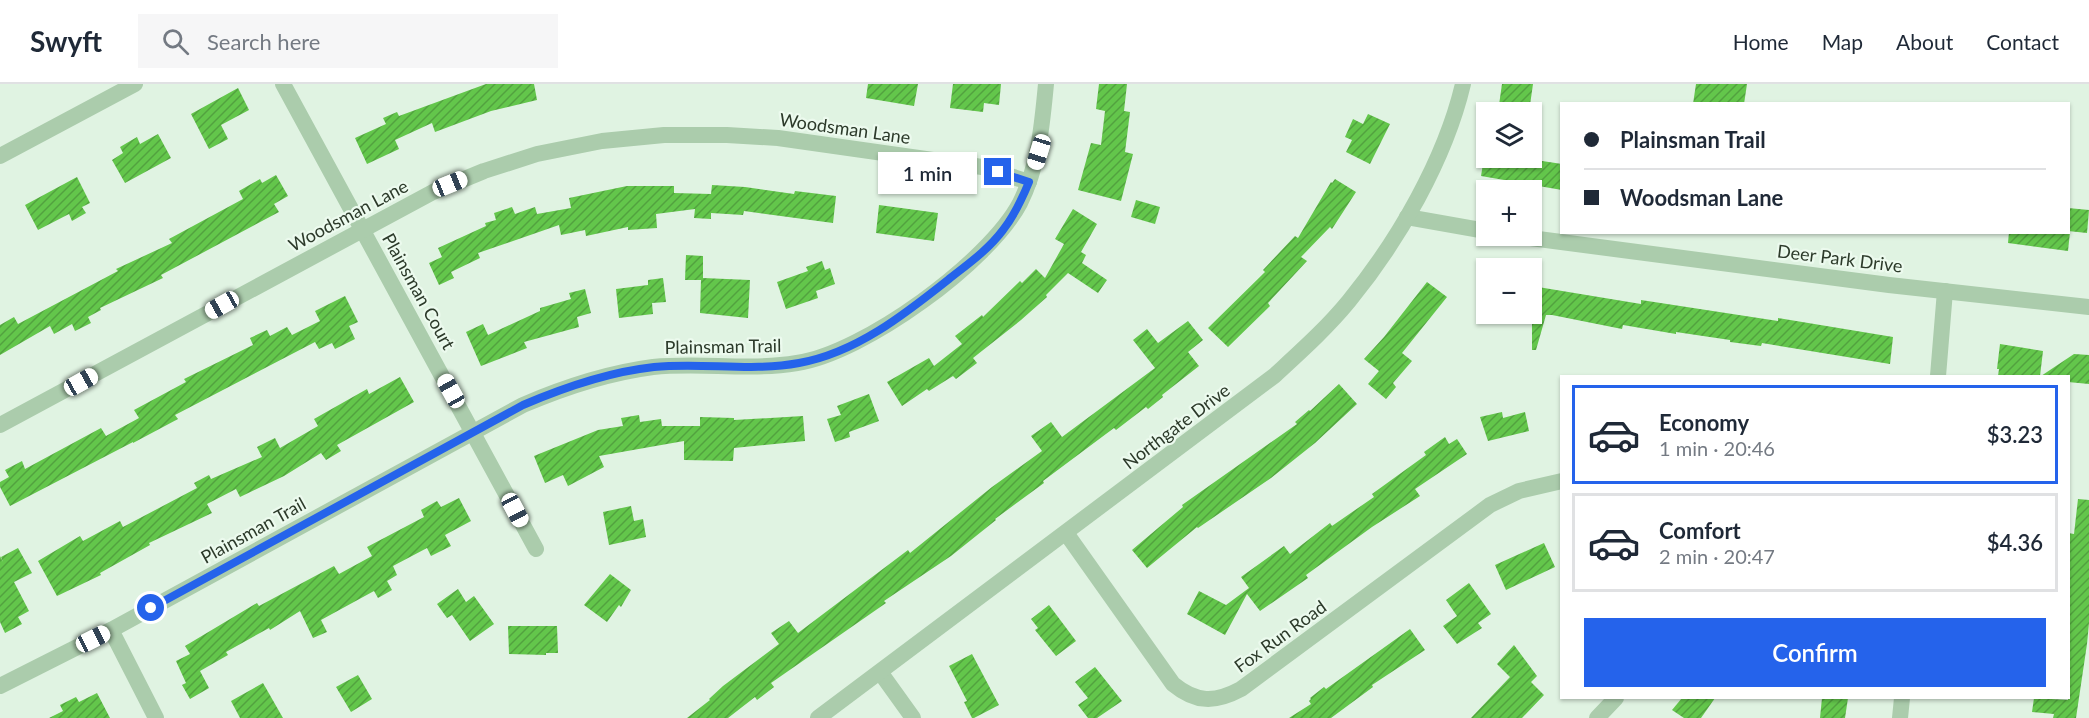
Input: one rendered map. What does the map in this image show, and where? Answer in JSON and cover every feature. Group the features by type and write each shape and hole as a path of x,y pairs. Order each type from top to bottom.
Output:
{"street":[{"path":"0,156 135,84"},
{"name":"Plainsman Court","path":"283,84 536,549"},
{"name":"Plainsman Trail","path":"0,686 111,630 523,405 560,389 607,375 654,367 768,367 801,363 858,343 920,303 983,253 1003,230 1020,204 1039,152 1046,84"},
{"name":"Northgate Drive","path":"818,718 1274,376 1313,341 1348,302 1380,260 1407,217 1436,159 1463,84"},
{"name":"Woodsman Lane","path":"0,425 433,192 484,171 537,154 602,141 664,135 728,135 778,138 982,167 1029,182"},
{"path":"1407,217 1476,229"},
{"name":"Deer Park Drive","path":"1542,239 2089,307"},
{"path":"1938,375 1945,291"},
{"name":"Fox Run Road","path":"1066,532 1173,684 1183,692 1197,698 1212,700 1228,697 1241,690 1490,505 1519,491 1560,481"},
{"path":"111,630 156,718"},
{"path":"880,672 913,718"},
{"path":"1597,718 1615,699"},
{"path":"1900,718 1902,699"}],"building":[{"path":"486,84 534,84 537,100 491,111 435,132 432,123 395,140 399,149 367,164 355,138 386,124 383,118 397,112 399,116"},
{"path":"868,84 918,84 914,106 866,98"},
{"path":"953,84 1001,84 999,105 984,103 983,112 950,108"},
{"path":"1099,84 1127,84 1124,111 1130,112 1125,152 1133,154 1121,201 1078,190 1091,143 1101,145 1105,111 1096,109"},
{"path":"1502,84 1533,84 1530,102 1499,102"},
{"path":"1696,84 1747,84 1744,102 1693,102"},
{"path":"238,88 249,110 221,125 228,139 209,149 191,114"},
{"path":"1368,114 1390,124 1370,164 1346,152 1352,140 1345,137 1353,119 1363,124"},
{"path":"158,134 171,158 125,183 112,160 123,153 120,147 137,137 140,144"},
{"path":"1542,161 1560,164 1560,190 1542,187 1542,180 1504,180 1481,176 1482,168 1542,168"},
{"path":"276,175 288,196 274,204 279,212 161,275 163,278 100,308 101,310 88,317 91,323 75,331 72,324 54,334 50,326 0,355 0,325 14,317 18,324 118,271 116,269 172,243 169,239 243,199 239,191 260,179 262,183"},
{"path":"77,177 90,203 82,207 86,213 72,221 69,214 38,230 25,205"},
{"path":"1335,179 1356,192 1332,229 1330,227 1301,257 1307,261 1268,303 1270,306 1228,347 1208,328 1265,272 1263,270 1295,236 1298,238"},
{"path":"712,185 836,196 833,223 744,211 743,215 711,213 711,219 694,218 695,209 656,214 657,228 628,230 628,227 586,236 585,230 561,235 559,225 478,253 480,258 451,272 454,278 439,285 429,263 442,257 438,248 486,226 485,223 496,220 494,213 512,207 515,214 535,207 537,214 571,208 569,198 627,186 674,186 674,193 711,194"},
{"path":"1136,200 1160,207 1155,224 1131,217"},
{"path":"879,205 938,213 934,241 876,233"},
{"path":"2070,208 2089,210 2087,233 2070,231"},
{"path":"1073,209 1097,224 1081,252 1086,255 1082,263 1107,280 1098,293 1068,273 1046,295 1047,297 973,358 977,363 956,379 953,376 929,391 927,389 902,406 887,382 929,358 934,366 962,344 955,336 982,315 983,317 1020,281 1022,283 1036,269 1045,278 1064,244 1055,239"},
{"path":"2009,234 2070,234 2068,251 2008,243"},
{"path":"686,255 703,256 703,278 750,280 748,318 700,313 701,280 685,280"},
{"path":"822,261 825,270 830,268 835,284 816,291 818,298 786,309 777,282 808,271 806,267"},
{"path":"663,278 666,302 652,303 653,314 619,318 616,289 648,285 648,280"},
{"path":"1427,282 1447,297 1402,353 1412,361 1393,383 1396,387 1386,399 1368,384 1379,371 1364,359"},
{"path":"1542,288 1641,304 1641,300 1778,321 1778,318 1893,337 1890,364 1762,343 1761,346 1730,342 1730,340 1623,325 1622,329 1546,315 1536,350 1532,350 1532,324 1542,324"},
{"path":"585,289 591,313 577,317 579,327 524,342 527,348 481,366 466,332 483,324 488,335 540,311 540,308 571,299 569,293"},
{"path":"345,296 358,322 349,326 355,339 335,349 332,343 319,349 315,342 175,415 178,419 10,506 0,487 0,482 9,477 5,470 22,461 25,469 101,428 106,436 139,418 134,410 186,382 184,379 253,345 250,338 267,330 270,336 287,327 292,335 320,321 315,311"},
{"path":"1188,321 1203,340 1188,352 1199,366 1148,409 1146,407 1116,430 1114,428 1043,481 1044,483 995,519 951,556 884,601 886,603 771,683 774,687 757,700 755,697 728,718 687,718 710,700 723,686 779,644 771,633 789,621 798,633 908,550 910,553 992,487 1042,451 1031,436 1051,422 1062,437 1155,368 1133,340 1147,329 1158,343"},
{"path":"2000,344 2043,351 2040,375 1998,375 1999,369 1997,369"},
{"path":"2074,354 2089,355 2089,384 2070,382 2070,375 2042,375"},
{"path":"400,377 414,402 337,445 341,451 326,460 321,453 284,476 240,497 236,489 207,504 212,513 149,543 150,545 100,573 101,575 57,596 38,561 80,536 83,541 120,521 123,527 197,488 194,483 209,475 211,479 262,457 257,447 275,438 280,448 318,426 314,419 367,389 369,394"},
{"path":"1339,384 1357,404 1315,443 1271,478 1197,527 1147,568 1132,550 1183,507 1182,505 1297,424 1295,422"},
{"path":"869,394 879,421 849,432 850,437 835,442 827,419 841,415 837,406"},
{"path":"1502,412 1503,418 1525,412 1529,431 1488,441 1480,417"},
{"path":"639,415 640,422 661,419 662,426 700,426 700,417 734,418 734,420 803,416 805,441 734,448 733,461 684,460 684,441 599,456 604,467 568,486 563,475 545,483 534,456 598,430 623,426 621,418"},
{"path":"1445,437 1449,444 1457,439 1467,454 1415,489 1420,496 1372,527 1306,575 1308,578 1260,611 1247,594 1225,635 1187,614 1199,591 1226,605 1249,588 1241,577 1284,546 1290,554 1330,523 1332,526 1374,497 1372,494 1426,455 1424,452"},
{"path":"459,498 471,521 445,535 451,546 431,556 427,548 393,566 397,575 387,581 392,590 378,598 374,591 321,620 327,632 313,638 300,611 270,630 269,628 226,652 228,655 200,671 209,688 190,699 182,685 186,683 176,661 190,654 185,646 257,603 259,606 334,566 339,574 372,556 367,547 424,517 421,510 437,501 441,507"},
{"path":"2078,499 2089,500 2089,623 2076,718 2053,718 2054,714 2032,712 2034,699 2070,699 2070,533 2074,534"},
{"path":"631,506 634,521 643,519 646,537 609,545 603,512"},
{"path":"1544,543 1555,567 1506,590 1495,565"},
{"path":"18,548 32,573 14,582 29,611 18,617 22,624 5,633 0,622 0,556 3,562 1,557"},
{"path":"610,574 631,590 621,607 619,605 607,622 584,605"},
{"path":"1469,583 1491,614 1478,623 1482,628 1457,644 1443,626 1457,616 1446,600"},
{"path":"458,589 466,602 474,596 494,624 470,641 452,615 447,618 437,604"},
{"path":"1049,605 1076,641 1056,656 1035,630 1038,628 1031,619"},
{"path":"508,626 557,626 558,653 509,654"},
{"path":"1410,629 1425,650 1372,685 1373,687 1331,718 1289,718 1311,704 1310,698 1324,687 1326,689"},
{"path":"1514,645 1537,676 1531,682 1544,695 1522,718 1471,718 1510,677 1497,664"},
{"path":"972,654 999,705 974,718 964,702 967,701 949,666"},
{"path":"1095,667 1122,701 1097,718 1088,718 1078,705 1088,698 1075,682"},
{"path":"358,675 372,699 351,712 336,687"},
{"path":"263,683 283,718 240,718 231,701"},
{"path":"97,693 110,718 49,718 63,711 60,705 76,697 79,702"},
{"path":"1681,699 1714,699 1701,718 1684,718 1672,710"},
{"path":"1822,699 1848,699 1845,718 1820,718"}],"route":[{"path":"151,608 523,405 560,389 607,375 654,367 768,367 801,363 858,343 920,303 983,253 1003,230 1020,204 1029,182 998,172"}]}
